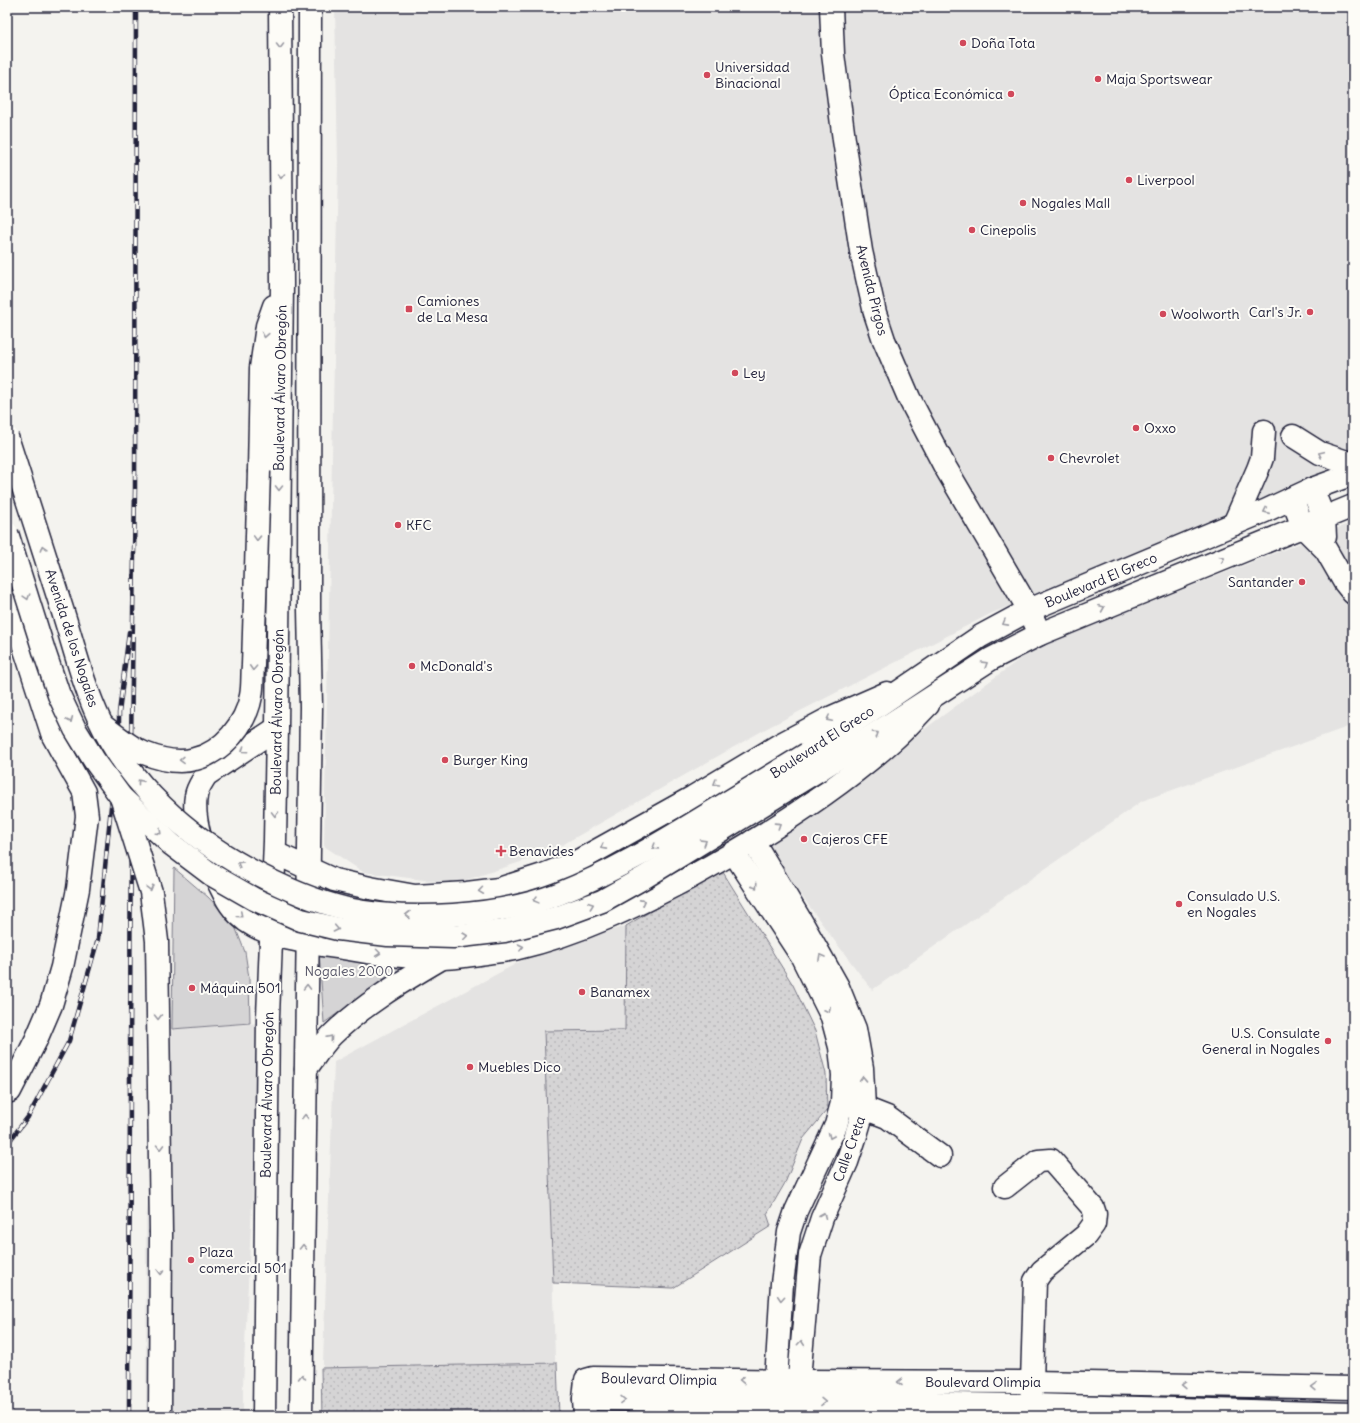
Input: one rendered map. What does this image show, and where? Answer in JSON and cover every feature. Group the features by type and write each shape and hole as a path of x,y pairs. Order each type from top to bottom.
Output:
{"main road":[{"name":"Boulevard Álvaro Obregón","path":"264,1416 268,1016 275,853 282,284 280,7"},
{"name":"Boulevard Álvaro Obregón","path":"301,1416 311,707 309,609 310,7"},
{"name":"Avenida Pirgos","path":"831,7 833,54 844,145 861,251 877,320 909,398 944,465 1029,610 1040,634"},
{"path":"103,726 143,752 162,759 180,761 194,760 207,755 221,745 235,731 244,716 251,697 253,658 261,368 267,326 282,284"},
{"path":"1234,524 1262,458 1264,431"},
{"path":"1293,436 1320,454 1353,464"},
{"name":"Avenida de los Nogales","path":"7,438 62,609 82,677 103,726 124,762 144,788 182,825 233,860 274,883"},
{"name":"Boulevard El Greco","path":"272,908 301,920 338,930 388,935 453,937 512,929 556,918 602,901 657,870 813,762 916,680 982,636 1029,610 1265,512 1312,489 1353,474"},
{"path":"1312,489 1324,518 1326,550"},
{"path":"1292,498 1303,527 1326,550 1345,584 1353,593"},
{"name":"Boulevard El Greco","path":"274,883 303,895 346,908 390,915 444,915 498,911 555,895 606,873 646,853 939,692 991,659 1040,634 1353,506"},
{"name":"Avenida de los Nogales","path":"7,533 59,695 75,729 94,760 121,797 171,844 212,875 272,908"},
{"path":"7,594 53,736 84,792 87,816 78,889 62,967 51,1005 36,1040 10,1091"},
{"path":"275,853 334,880 415,896 467,893 499,888 543,875 578,861 832,717 916,680"},
{"path":"276,728 206,775 200,783 196,794 195,811 199,831 211,868 232,908 250,923 271,934 357,951 411,957 442,958 516,949 564,936 596,924 638,905 734,853 820,798 895,739 939,692"},
{"path":"121,797 151,892 156,934 161,1233 160,1416"},
{"name":"Calle Creta","path":"753,841 802,923 834,981 855,1029 862,1068 864,1108 849,1155 818,1230 810,1255 797,1392"},
{"name":"Calle Creta","path":"734,853 802,957 832,1017 840,1047 842,1068 842,1103 836,1125 796,1211 789,1232 784,1273 776,1381"},
{"path":"306,1069 331,1036 361,1009 394,986 442,958"},
{"path":"842,1103 864,1108 887,1117 940,1156"},
{"path":"1005,1187 1038,1161 1051,1160 1093,1208 1095,1214 1094,1224 1086,1235 1042,1271 1035,1281 1031,1411"},
{"path":"784,1273 808,1275"},
{"name":"Boulevard Olimpia","path":"1353,1388 1032,1382 797,1392 585,1408 585,1383 586,1380 590,1378 776,1381 797,1392 1031,1411 1353,1414"},
{"path":"1250,1414 1251,1386"}],"shaded area":[{"path":"335,7 1353,7 1353,460 990,614 769,727 548,853 454,884 363,872 324,846 338,165"},
{"path":"1353,522 1353,725 1142,801 872,990 767,848 1028,653 1061,638"},
{"path":"626,926 625,1030 544,1031 557,1416 321,1416 334,1062 534,954"},
{"path":"261,1023 243,1385 243,1416 146,1416 146,1219 172,1029"}],"green space":[{"path":"174,868 208,897 234,924 245,952 249,978 250,1023 172,1029"},
{"path":"721,869 793,985 815,1031 826,1074 827,1110 803,1139 785,1183 767,1214 771,1226 673,1288 553,1283 544,1031 625,1030 626,926"},
{"name":"Nogales 2000","path":"318,938 428,956 376,986 324,1023"},
{"path":"557,1363 559,1416 322,1416 321,1368"}],"railway":[{"path":"129,1416 131,742 135,490 136,7"},
{"path":"7,1144 28,1117 69,1041 98,939 119,713 129,632"}],"place":[{"name":"Doña Tota","path":"963,43"},
{"name":"Universidad Binacional","path":"707,75"},
{"name":"Maja Sportswear","path":"1098,79"},
{"name":"Óptica Económica","path":"1011,94"},
{"name":"Liverpool","path":"1129,180"},
{"name":"Nogales Mall","path":"1023,203"},
{"name":"Cinepolis","path":"972,230"},
{"name":"Camiones de La Mesa","path":"409,309"},
{"name":"Carl's Jr.","path":"1310,312"},
{"name":"Woolworth","path":"1163,314"},
{"name":"Ley","path":"735,373"},
{"name":"Oxxo","path":"1136,428"},
{"name":"Chevrolet","path":"1051,458"},
{"name":"KFC","path":"398,525"},
{"name":"Santander","path":"1302,582"},
{"name":"McDonald's","path":"412,666"},
{"name":"Burger King","path":"445,760"},
{"name":"Cajeros CFE","path":"804,839"},
{"name":"Benavides","path":"501,851"},
{"name":"Consulado U.S. en Nogales","path":"1179,904"},
{"name":"Máquina 501","path":"192,988"},
{"name":"Banamex","path":"582,992"},
{"name":"U.S. Consulate General in Nogales","path":"1328,1041"},
{"name":"Muebles Dico","path":"470,1067"},
{"name":"Plaza comercial 501","path":"191,1260"}]}
